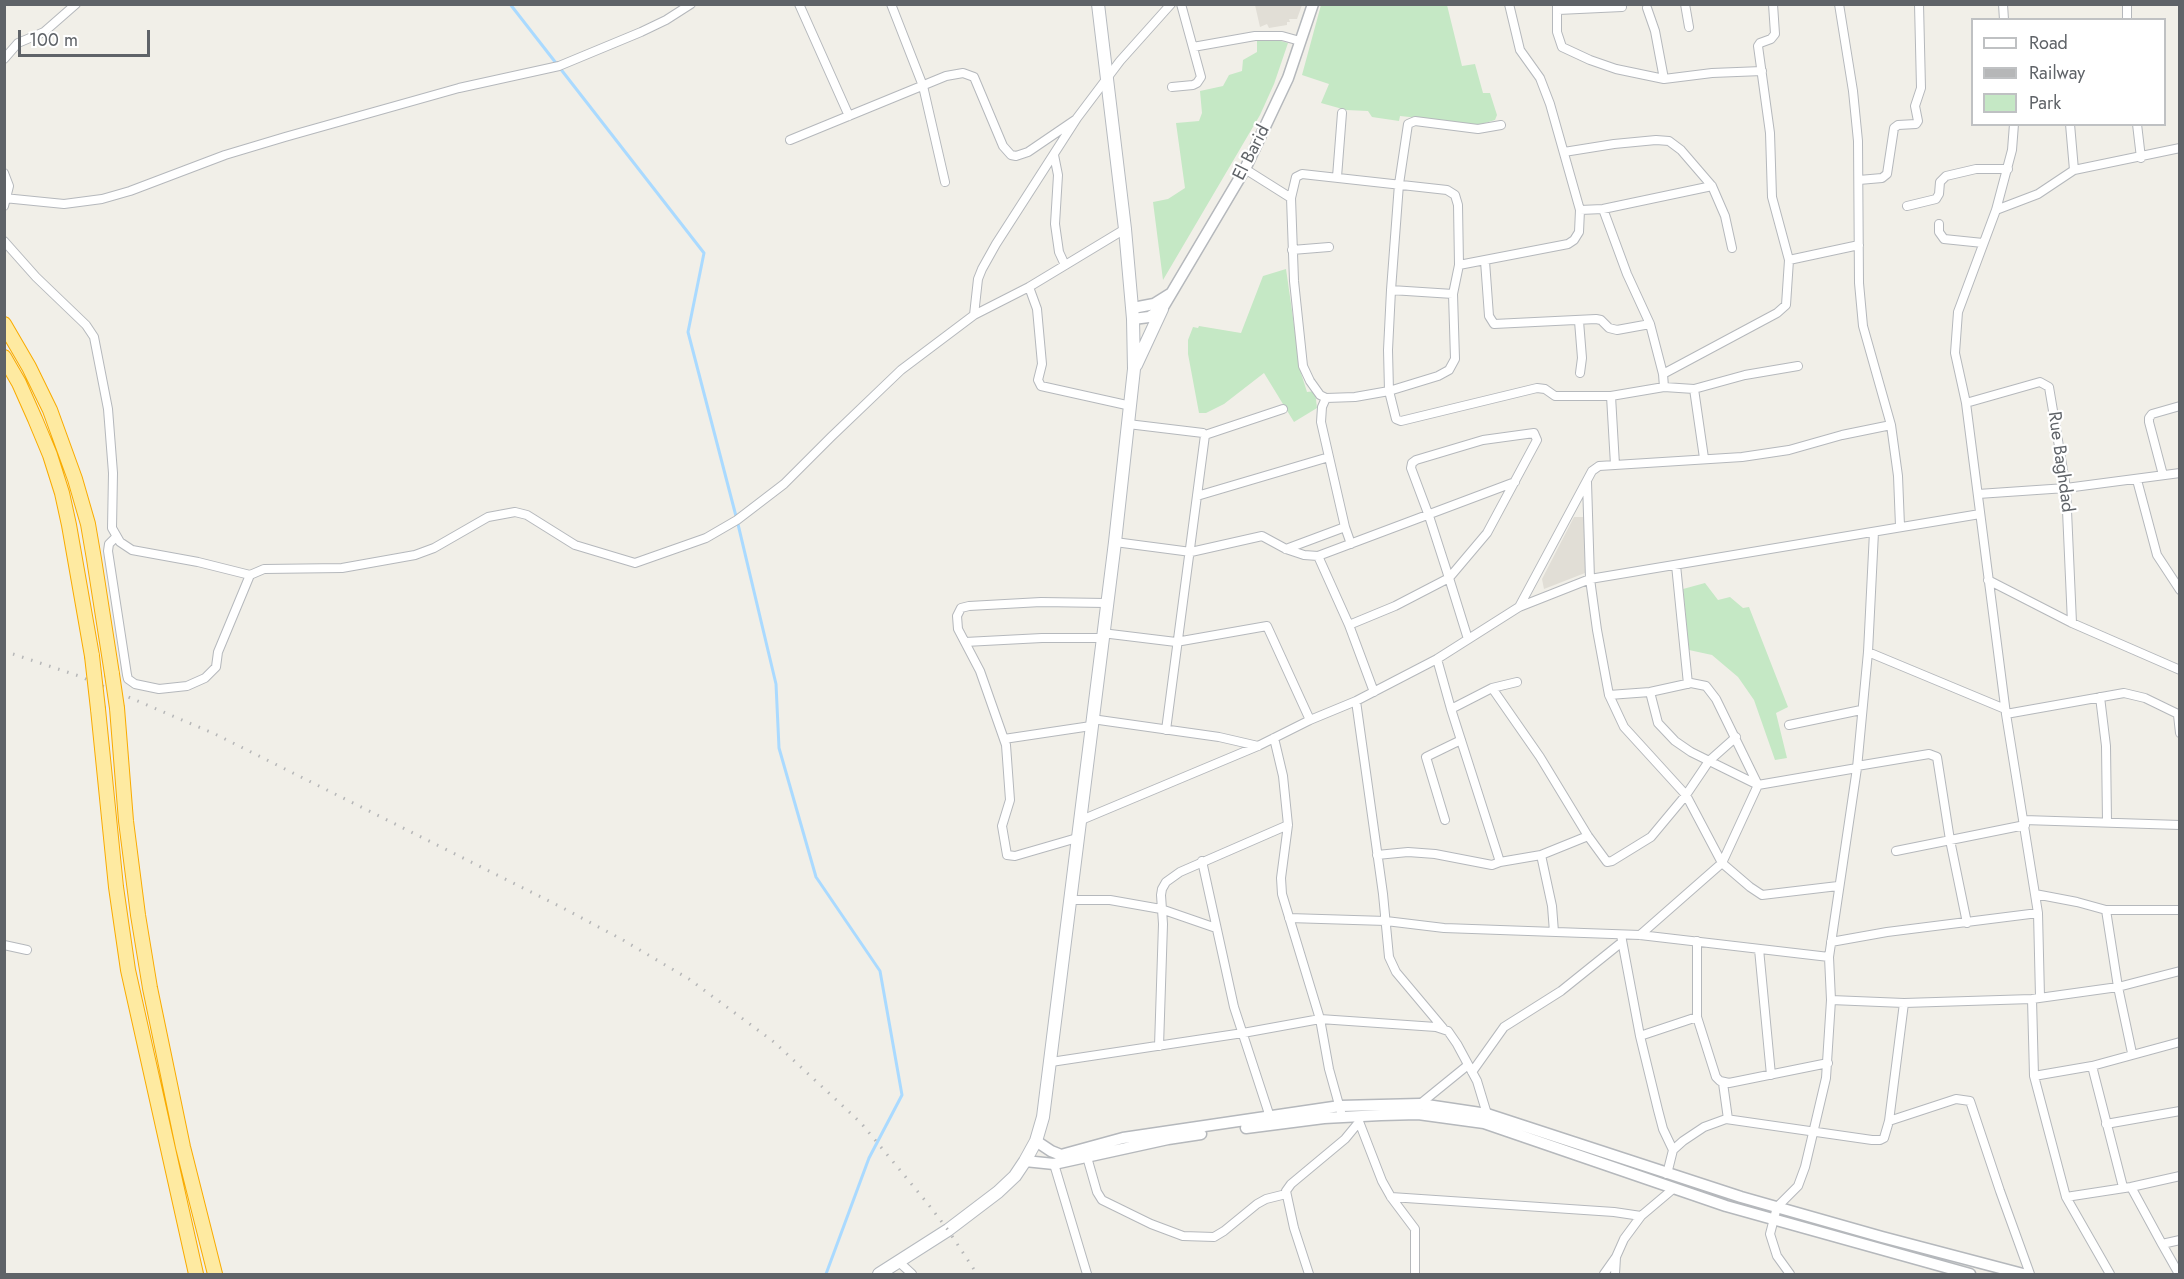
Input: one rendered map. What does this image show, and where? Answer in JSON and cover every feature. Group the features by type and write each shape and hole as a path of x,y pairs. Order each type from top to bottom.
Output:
{"highway":[{"path":"4,324 50,410 75,479 88,524 117,708 126,821 150,988 183,1147 215,1275"},
{"path":"4,357 50,455 69,525 92,656 128,970 196,1275"}],"main road":[{"path":"879,1275 948,1230 1015,1176 1036,1141 1043,1117 1134,369 1133,314 1125,229 1098,4"},
{"path":"1134,369 1162,309"}],"street":[{"path":"4,58 18,44 44,32 76,4"},
{"path":"4,173 9,186 6,201 64,204 102,199 285,136 459,88 559,66 641,32 691,4"},
{"path":"799,4 849,116"},
{"path":"891,4 923,86 945,182"},
{"path":"974,315 978,279 982,269 1077,118 1107,78 1172,4"},
{"path":"1172,87 1193,85 1201,79 1201,72 1181,4"},
{"name":"El Barid","path":"1162,309 1245,169 1276,107 1313,4"},
{"path":"1459,265 1568,244 1578,236 1580,210 1550,104 1540,78 1525,59 1517,42 1509,4"},
{"path":"1685,4 1689,27"},
{"path":"1663,374 1785,308 1788,298 1789,260 1772,197 1770,133 1758,45 1771,39 1774,34 1773,4"},
{"path":"1839,4 1854,101 1859,180 1859,283 1863,326 1891,425 1898,476 1900,526"},
{"path":"1859,180 1885,176 1889,169 1894,128 1898,125 1918,122 1915,106 1921,88 1919,4"},
{"path":"1622,7 1557,7 1558,38 1564,49 1616,69 1664,79 1712,73 1762,71"},
{"path":"1647,8 1664,79"},
{"path":"1193,47 1255,36 1282,36 1300,41"},
{"path":"790,140 923,86 963,73 974,77 1003,146 1013,156 1028,152 1077,118"},
{"path":"1337,177 1342,113"},
{"path":"1501,125 1478,129 1415,121 1410,122 1406,129 1399,184 1388,350 1389,391 1396,419 1401,421 1537,388 1545,388 1555,396 1611,396 1664,387 1694,389 1745,375 1798,366"},
{"path":"2014,126 2008,170 1996,210 1958,312 1955,336 1956,363 1966,403 2006,712 2038,913 2040,942 2034,1076 2066,1197 2110,1275"},
{"path":"2070,126 2074,170"},
{"path":"2136,126 2141,158"},
{"path":"1564,152 1614,144 1665,140 1681,150 1712,186 1725,216 1732,248"},
{"path":"1996,210 2038,194 2074,170 2141,158 2180,148"},
{"path":"1054,155 1058,174 1055,224 1059,252 1065,266"},
{"path":"1245,169 1291,198"},
{"path":"1907,206 1936,199 1940,182 1949,175 1976,169 2008,170"},
{"path":"1298,175 1337,177 1447,190 1455,195 1458,205 1459,265 1453,294 1455,359 1453,366 1438,376 1389,391 1356,397 1326,398 1317,392 1303,366 1293,281 1291,198 1298,175"},
{"path":"1580,210 1603,209 1712,186"},
{"path":"1603,209 1627,274 1650,324 1663,374 1664,387"},
{"path":"1939,224 1940,235 1944,238 1983,243"},
{"path":"4,241 36,277 86,325 94,337 108,409 112,473 112,528 116,537 132,550 189,560 250,575 270,568 342,568 415,555 434,548 488,517 515,512 527,515 575,544 635,563 706,538 737,520 784,484 901,370 974,315 1029,287 1125,229"},
{"path":"1789,260 1859,245"},
{"path":"1293,250 1329,247"},
{"path":"1485,261 1492,322 1504,324 1600,319 1609,328 1617,330 1650,324"},
{"path":"1029,287 1037,309 1042,364 1038,380 1041,386 1131,406"},
{"path":"1391,290 1453,294"},
{"path":"1133,314 1172,292"},
{"path":"1133,314 1149,317 1162,309"},
{"path":"1579,321 1582,358 1580,373"},
{"name":"Rue Baghdad","path":"1966,403 2040,382 2049,387 2066,488 2072,623"},
{"path":"1694,389 1704,459"},
{"path":"1611,396 1614,465"},
{"path":"1326,398 1320,418 1351,544"},
{"path":"2163,475 2149,418 2152,414 2180,406"},
{"path":"1128,424 1205,435 1283,409"},
{"path":"1519,607 1596,468 1742,457 1789,450 1842,435 1891,425"},
{"path":"1348,625 1395,606 1449,578 1487,533 1537,440 1534,433 1483,440 1412,463 1411,468 1429,516 1449,578 1468,639"},
{"path":"1166,730 1205,435"},
{"path":"1197,496 1329,457"},
{"path":"1978,494 2066,488 2180,473"},
{"path":"2137,480 2157,555 2180,590"},
{"path":"1114,542 1191,552 1263,536 1286,549 1304,555 1318,556 1515,482"},
{"path":"1587,482 1590,579 1609,695 1630,736 1686,795 1722,863 1762,895 1838,886"},
{"path":"1079,820 1258,746 1310,720 1356,701 1437,659 1519,607 1590,579 1980,514"},
{"path":"1286,549 1345,526"},
{"path":"1790,1275 1774,1250 1770,1234 1777,1208 1798,1186 1806,1167 1828,1063 1831,1000 1829,957 1857,767 1868,652 1874,532"},
{"path":"116,537 109,544 108,551 127,675 130,681 149,688 169,689 187,686 205,678 216,667 218,652 250,575"},
{"path":"1318,556 1374,692"},
{"path":"1676,565 1688,684"},
{"path":"1988,580 2072,623 2180,670"},
{"path":"1077,838 1015,856 1008,855 1002,826 1010,800 1004,739 980,671 958,630 957,616 963,607 1041,602 1106,603"},
{"path":"965,642 1102,636 1176,642 1267,626 1270,628 1310,720"},
{"path":"1868,652 2006,712 2116,693 2133,694 2179,715 2180,733"},
{"path":"1437,659 1500,862"},
{"path":"1451,709 1492,688 1516,682"},
{"path":"1609,695 1650,692 1698,682 1709,688 1736,737 1758,785 1722,863 1640,935"},
{"path":"1492,688 1540,757 1604,861 1612,861 1651,837 1710,762 1736,737"},
{"path":"1650,692 1655,717 1663,730 1683,747 1758,785 1929,754 1936,755 1967,923"},
{"path":"2100,697 2106,746 2107,822"},
{"path":"1356,701 1386,921 1387,950 1392,964 1443,1028 1451,1034 1477,1081 1487,1114"},
{"path":"1789,725 1861,710"},
{"path":"1004,739 1092,723 1219,737 1258,746"},
{"path":"1274,738 1282,776 1288,825 1281,886 1288,918 1320,1019 1329,1069 1341,1111"},
{"path":"1445,820 1426,757 1461,740"},
{"path":"1896,851 2024,822 2180,825"},
{"path":"1159,1046 1163,924 1161,895 1166,882 1202,861 1288,825"},
{"path":"1377,855 1408,852 1435,854 1492,865 1541,855 1588,836"},
{"path":"1541,855 1552,906 1554,932"},
{"path":"1202,861 1234,1007 1270,1117"},
{"path":"2035,894 2106,910 2180,910"},
{"path":"1071,900 1110,900 1161,909 1216,928"},
{"path":"2106,910 2118,987 2132,1053"},
{"path":"1831,942 1887,932 2038,913"},
{"path":"1288,918 1386,921 1444,928 1554,932 1622,938 1640,935 1829,957"},
{"path":"1622,938 1640,1036 1663,1129 1673,1150"},
{"path":"1420,1104 1470,1068 1504,1027 1561,991 1622,938"},
{"path":"1697,941 1697,1017 1716,1077 1723,1083 1730,1083 1828,1063"},
{"path":"4,945 27,950"},
{"path":"1759,949 1771,1075"},
{"path":"1831,1000 1904,1003 2036,998 2118,987 2180,970"},
{"path":"1667,1173 1673,1150 1704,1127 1728,1119 1814,1133 1880,1140 1886,1134 1889,1121 1904,1003"},
{"path":"1640,1036 1697,1017"},
{"path":"1051,1062 1243,1034 1320,1019 1443,1028"},
{"path":"2034,1076 2092,1066 2132,1053 2180,1042"},
{"path":"2092,1066 2106,1124 2127,1187 2179,1275"},
{"path":"1723,1083 1728,1119"},
{"path":"1889,1121 1956,1100 1970,1101 2030,1275"},
{"path":"1025,1161 1054,1164 1197,1135 1341,1111 1354,1105 1420,1104 1487,1114 1777,1208 2023,1275"},
{"path":"1354,1105 1373,1162 1391,1197 1414,1225 1417,1233 1415,1275"},
{"path":"1036,1141 1054,1153 1063,1155 1123,1138 1270,1117 1341,1111 1358,1119 1418,1114 1484,1123 1673,1189 1773,1220 1970,1275"},
{"path":"2106,1124 2180,1111"},
{"path":"1309,1275 1286,1194 1291,1184 1345,1139 1358,1119"},
{"path":"1087,1157 1097,1192 1102,1200 1151,1224 1183,1236 1214,1237 1257,1204 1286,1194"},
{"path":"1054,1164 1087,1275"},
{"path":"2066,1197 2180,1176"},
{"path":"1604,1275 1624,1239 1641,1216 1673,1189"},
{"path":"1391,1197 1614,1212 1641,1216"},
{"path":"2162,1244 2180,1240"},
{"path":"1615,1275 1616,1257"},
{"path":"899,1262 912,1275"}],"shaded area":[{"path":"1255,4 1302,5 1297,19 1289,19 1290,22 1287,22 1287,25 1269,28 1267,24 1260,27"},
{"path":"1574,517 1584,517 1585,573 1544,589 1542,579"}],"green space":[{"path":"1321,5 1447,5 1462,66 1475,64 1483,93 1490,93 1497,115 1495,120 1472,127 1448,121 1400,116 1399,121 1372,117 1368,111 1346,110 1321,103 1329,84 1302,75"},
{"path":"1257,38 1288,43 1274,84 1260,115 1163,280 1153,202 1168,199 1185,188 1176,123 1199,121 1202,113 1200,91 1223,86 1229,75 1242,71 1243,60 1257,52"},
{"path":"1286,269 1301,373 1307,392 1315,391 1317,408 1294,422 1264,373 1224,404 1206,413 1199,413 1188,354 1188,340 1193,327 1241,333 1263,276"},
{"path":"1705,583 1718,600 1730,597 1743,608 1749,607 1788,707 1776,713 1787,758 1775,760 1754,700 1738,677 1712,655 1689,650 1683,589"}],"waterway":[{"path":"510,4 704,253 688,332 737,520 776,684 779,748 816,877 880,971 902,1095 869,1158 826,1274"}],"railway":[{"path":"4,651 79,676 215,734 563,908 689,979 774,1042 861,1123 948,1230 977,1274"}]}
